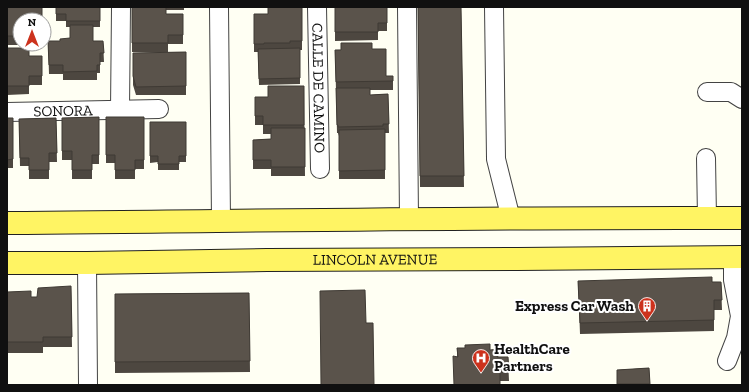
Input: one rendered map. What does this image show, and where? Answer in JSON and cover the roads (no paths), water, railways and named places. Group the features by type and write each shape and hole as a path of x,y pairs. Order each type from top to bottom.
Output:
{"main road":[{"path":"7,223 608,217 742,218"},
{"name":"LINCOLN AVENUE","path":"7,263 737,257"}],"street":[{"path":"120,7 120,110"},
{"path":"219,7 221,221"},
{"name":"CALLE DE CAMINO","path":"317,7 320,169"},
{"path":"407,7 409,219"},
{"path":"494,7 496,158 511,219"},
{"path":"707,92 731,92 742,98"},
{"name":"SONORA","path":"7,112 159,109"},
{"path":"706,158 707,218"},
{"path":"727,361 736,338 740,316 733,280 737,257"},
{"path":"87,263 88,385"}],"place":[{"name":"Express Car Wash","path":"647,321"},
{"name":"HealthCare Partners","path":"481,373"}]}
